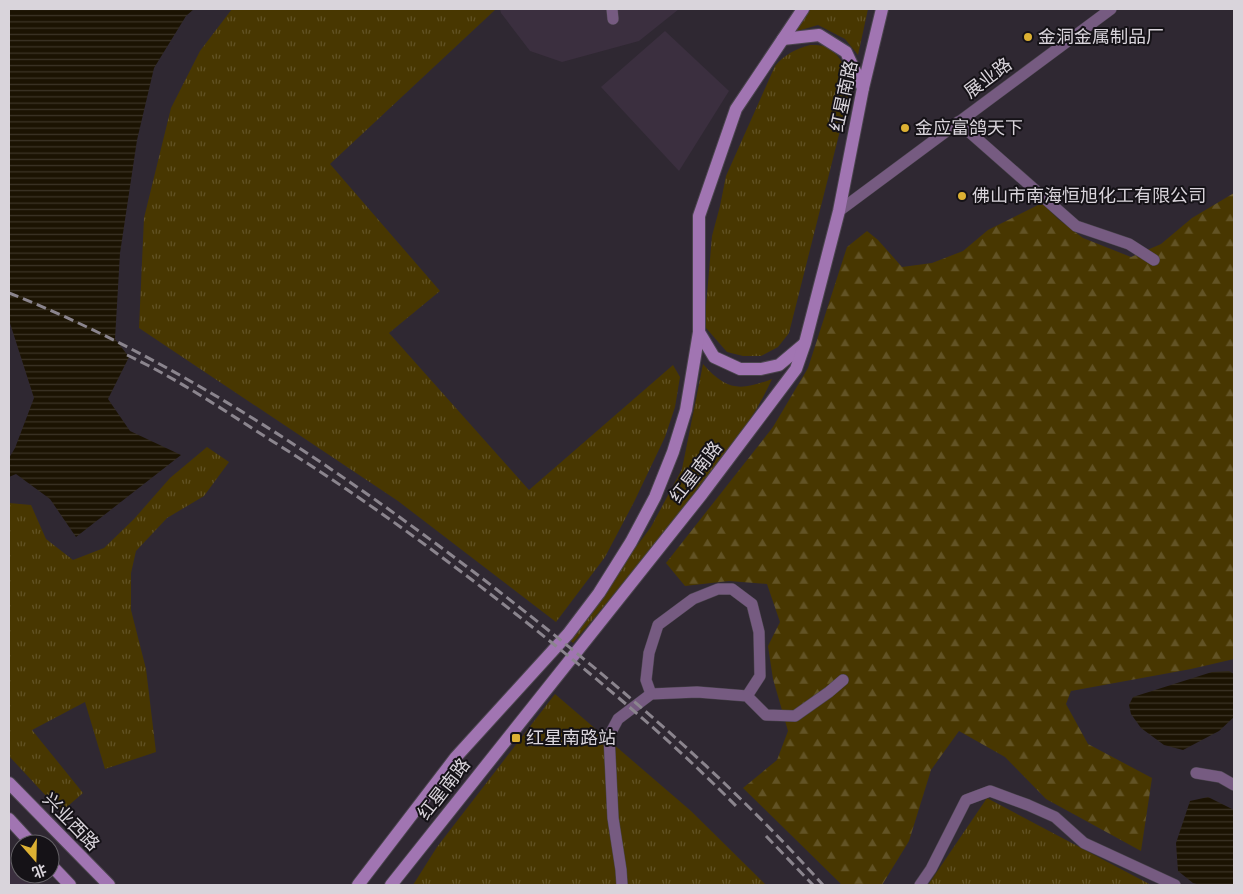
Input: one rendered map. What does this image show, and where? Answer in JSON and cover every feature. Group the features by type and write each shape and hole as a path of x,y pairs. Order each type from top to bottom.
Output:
{"main road":[{"name":"红星南路","path":"358,885 456,756 568,634 599,593 631,542 655,498 673,452 686,410 699,332 699,216 736,109 802,9"},
{"name":"红星南路","path":"391,885 702,494 796,369 805,343 839,211 863,88 882,9"},
{"path":"783,39 819,35 846,52 863,88"},
{"path":"699,332 714,357 740,370 761,370 779,365 805,343"},
{"name":"兴业西路","path":"9,783 109,885"},
{"path":"9,819 23,834"},
{"path":"60,874 70,885"}],"street":[{"name":"展业路","path":"839,211 1111,9"},
{"path":"958,122 1076,226 1129,244 1154,260"},
{"path":"652,694 646,680 649,653 658,625 693,599 718,589 732,589 752,604 759,632 760,676 746,696"},
{"path":"622,885 613,818 609,736 618,719 652,694 697,692 746,696 766,715 795,716 843,680"},
{"path":"1196,774 1220,777 1234,785"},
{"path":"920,885 931,869 966,800 990,792 1028,805 1055,817 1084,842 1175,885"}],"shaded area":[{"path":"9,9 194,9 186,16 154,68 137,140 120,253 115,339 129,357 108,399 130,431 181,455 76,537 50,499 16,474 9,477 9,458 15,448 34,398 9,320"},
{"path":"500,9 679,9 639,41 562,62 530,51 501,13"},
{"path":"665,31 729,91 679,171 601,87"},
{"path":"1229,671 1234,674 1234,717 1219,731 1183,750 1164,745 1141,728 1131,714 1129,705 1133,697 1212,672"},
{"path":"1208,797 1234,810 1234,885 1200,885 1193,883 1178,871 1176,843 1190,801"},
{"path":"9,859 10,884 32,885 9,885"}],"green space":[{"path":"232,9 496,9 330,164 440,291 389,333 529,490 673,365 680,377 675,407 665,437 634,502 605,557 556,622 398,501 139,328 144,218 171,108 200,51"},
{"path":"811,9 868,9 858,55 845,39 818,25 794,32"},
{"path":"810,45 824,46 836,54 846,70 851,87 789,333 778,347 761,356 743,356 727,352 706,328 705,318 712,236 726,176 775,66 791,53"},
{"path":"1234,193 1234,659 1191,669 1071,691 1066,704 1088,744 1152,778 1141,851 1046,799 1005,757 959,731 931,770 909,841 882,885 842,885 743,788 777,760 788,731 773,679 768,646 780,622 767,584 729,581 685,586 666,563 773,427 808,368 847,247 867,231 878,240 902,267 932,263 963,251 988,230 1042,203 1058,219 1083,238 1131,257 1161,244 1192,218"},
{"path":"703,364 719,379 734,386 751,386 772,379 744,429 720,462 657,542 573,643 568,638 651,527 682,469"},
{"path":"207,447 229,462 204,496 167,518 136,551 131,573 131,610 146,669 156,752 105,769 85,702 32,730 83,793 61,812 9,756 9,503 31,505 46,539 73,560 104,548 134,519 170,478"},
{"path":"555,694 691,811 766,885 413,885 437,847"},
{"path":"987,798 1151,885 928,885"}],"railway":[{"path":"9,293 72,320 196,384 314,458 428,538 573,650 660,724 744,802 823,885"},
{"path":"127,355 146,364 219,407 374,508 439,555 536,630 613,693 664,737 736,806"},
{"path":"766,836 813,885"}],"place":[{"name":"金洞金属制品厂","path":"1028,37"},
{"name":"金应富鸽天下","path":"905,128"},
{"name":"佛山市南海恒旭化工有限公司","path":"962,196"},
{"name":"红星南路站","path":"516,738"}]}
